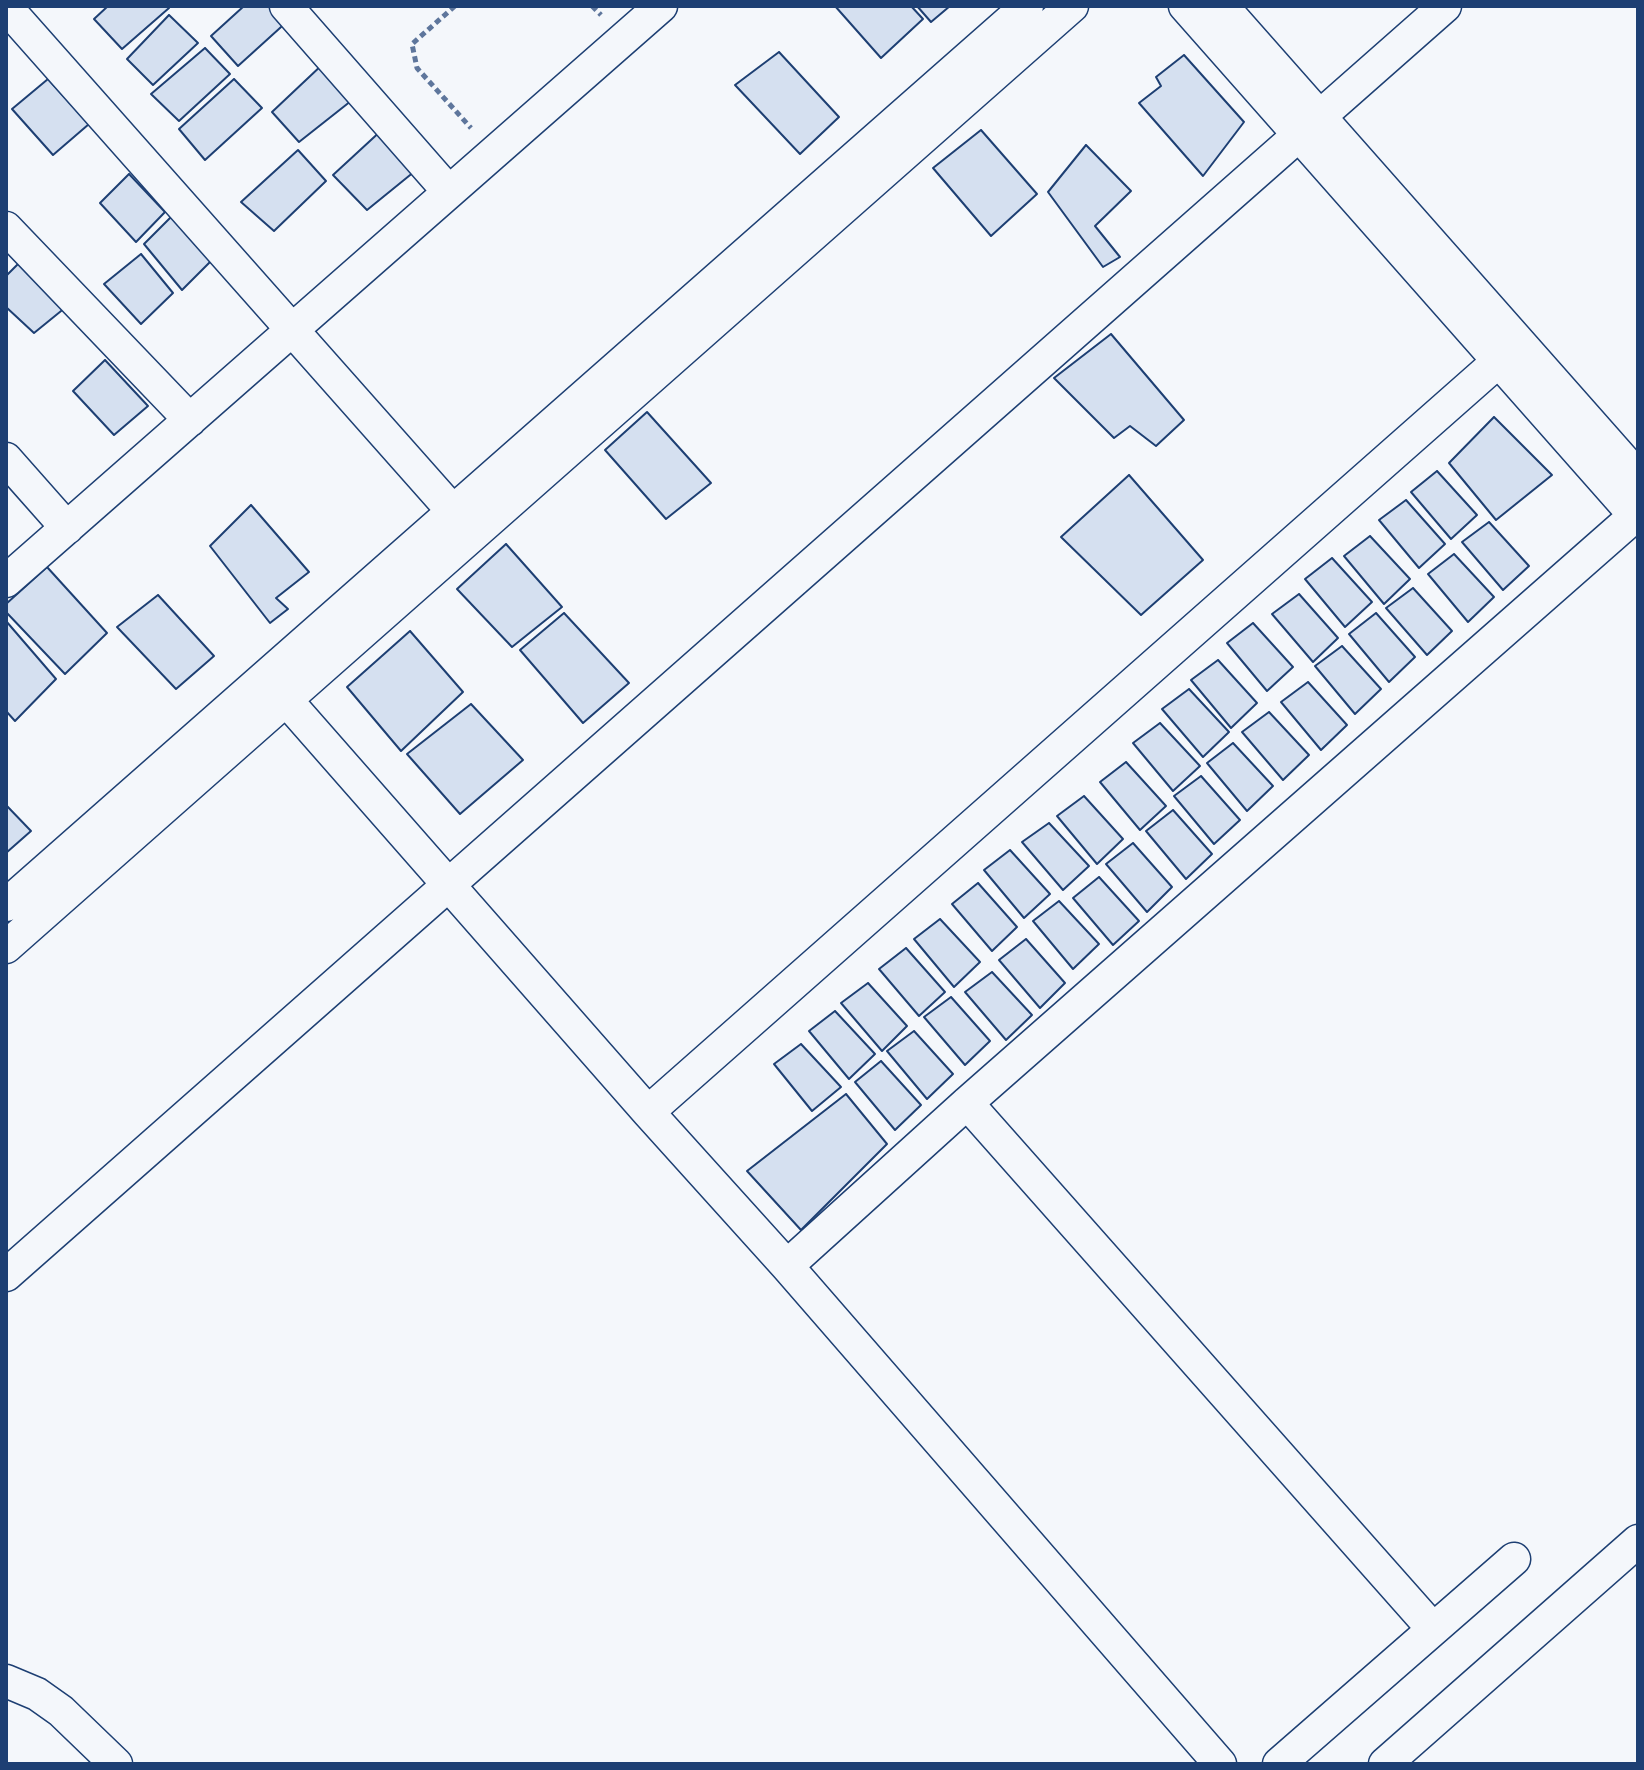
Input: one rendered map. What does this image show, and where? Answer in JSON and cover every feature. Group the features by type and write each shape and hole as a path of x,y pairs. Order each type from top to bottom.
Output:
{"street":[{"path":"286,6 449,192"},
{"path":"6,581 661,6"},
{"path":"6,947 276,688 463,523 1027,6"},
{"path":"463,523 1072,6"},
{"path":"787,1266 967,1103 1637,516 1509,352 1310,126 1185,6"},
{"path":"1222,6 1310,126"},
{"path":"6,1275 1445,6"},
{"path":"6,7 463,523"},
{"path":"6,228 190,420"},
{"path":"1509,352 1638,477"},
{"path":"648,1112 1509,352"},
{"path":"6,459 67,528"},
{"path":"276,688 787,1266 1220,1764"},
{"path":"6,905 276,688"},
{"path":"967,1103 1433,1629"},
{"path":"1385,1764 1638,1541"},
{"path":"1279,1764 1514,1559"},
{"path":"6,1681 37,1694 61,1711 116,1764"}],"path":[{"path":"455,6 412,44 417,68 493,153"}],"building":[{"path":"108,6 169,8 122,49 94,19"},
{"path":"244,6 280,6 291,18 238,66 211,36"},
{"path":"835,6 911,6 923,19 881,58"},
{"path":"917,6 950,6 931,22"},
{"path":"169,15 198,43 153,85 127,59"},
{"path":"205,48 230,74 179,121 151,94"},
{"path":"779,52 839,117 800,154 735,85"},
{"path":"1184,55 1244,122 1203,176 1139,103 1161,86 1156,77"},
{"path":"324,63 356,97 299,142 272,112"},
{"path":"48,79 89,124 53,155 12,109"},
{"path":"234,79 262,108 205,160 179,129"},
{"path":"384,128 420,167 367,210 333,175"},
{"path":"981,130 1037,194 991,236 933,168"},
{"path":"1086,145 1131,191 1095,226 1120,257 1103,267 1048,192"},
{"path":"298,150 326,181 274,231 241,202"},
{"path":"129,174 165,212 136,242 100,203"},
{"path":"173,215 212,260 182,290 144,244"},
{"path":"141,254 173,293 141,324 104,284"},
{"path":"23,259 66,307 34,333 6,307 6,276"},
{"path":"1111,334 1184,420 1156,446 1130,426 1114,438 1054,378"},
{"path":"105,360 148,406 114,435 73,391"},
{"path":"647,412 711,483 666,519 605,450"},
{"path":"1494,417 1552,475 1496,520 1449,463"},
{"path":"1437,471 1477,515 1451,539 1411,492"},
{"path":"1129,475 1203,560 1141,615 1061,537"},
{"path":"1406,500 1445,544 1419,568 1379,520"},
{"path":"251,505 309,572 276,598 288,609 270,623 210,546"},
{"path":"1489,522 1529,566 1503,590 1462,542"},
{"path":"1370,536 1410,579 1384,604 1344,556"},
{"path":"506,544 562,607 512,647 457,589"},
{"path":"1454,554 1494,597 1468,622 1428,574"},
{"path":"1332,558 1372,602 1345,627 1305,579"},
{"path":"47,567 107,633 65,674 6,612 6,604"},
{"path":"1413,588 1452,631 1427,655 1386,608"},
{"path":"1299,594 1338,638 1313,662 1272,614"},
{"path":"158,595 214,656 176,689 117,627"},
{"path":"564,613 629,683 583,723 520,650"},
{"path":"1376,613 1415,657 1389,682 1349,634"},
{"path":"6,621 56,679 15,721 6,711"},
{"path":"1253,623 1293,667 1267,691 1227,643"},
{"path":"410,631 463,692 401,751 347,687"},
{"path":"1342,646 1381,689 1355,714 1315,666"},
{"path":"1218,660 1257,703 1231,728 1191,680"},
{"path":"1308,682 1347,725 1321,750 1281,702"},
{"path":"1189,689 1229,732 1203,757 1162,709"},
{"path":"471,704 523,760 460,814 407,754"},
{"path":"1269,712 1309,755 1283,780 1242,732"},
{"path":"1160,723 1200,766 1173,791 1133,743"},
{"path":"1233,743 1273,786 1247,811 1207,763"},
{"path":"1126,762 1166,806 1140,830 1100,782"},
{"path":"1201,776 1240,820 1214,844 1174,796"},
{"path":"1084,796 1123,839 1097,864 1057,816"},
{"path":"6,805 31,831 6,853"},
{"path":"1173,810 1212,854 1186,879 1146,831"},
{"path":"1049,823 1089,866 1063,890 1022,842"},
{"path":"1133,843 1172,887 1147,912 1106,864"},
{"path":"1010,850 1050,894 1024,918 984,870"},
{"path":"1099,877 1139,921 1113,945 1073,898"},
{"path":"978,883 1017,927 992,951 952,904"},
{"path":"1059,901 1099,944 1073,969 1033,921"},
{"path":"940,919 980,962 954,987 914,939"},
{"path":"1026,939 1065,983 1040,1008 999,960"},
{"path":"906,948 945,992 919,1016 879,969"},
{"path":"992,972 1032,1015 1006,1040 965,992"},
{"path":"868,983 907,1026 882,1051 841,1003"},
{"path":"951,997 990,1041 965,1065 924,1017"},
{"path":"835,1011 875,1054 849,1079 809,1031"},
{"path":"914,1031 953,1074 927,1099 887,1051"},
{"path":"801,1044 841,1087 812,1111 774,1064"},
{"path":"881,1061 921,1105 895,1130 855,1082"},
{"path":"846,1094 887,1144 801,1230 747,1171"}]}
